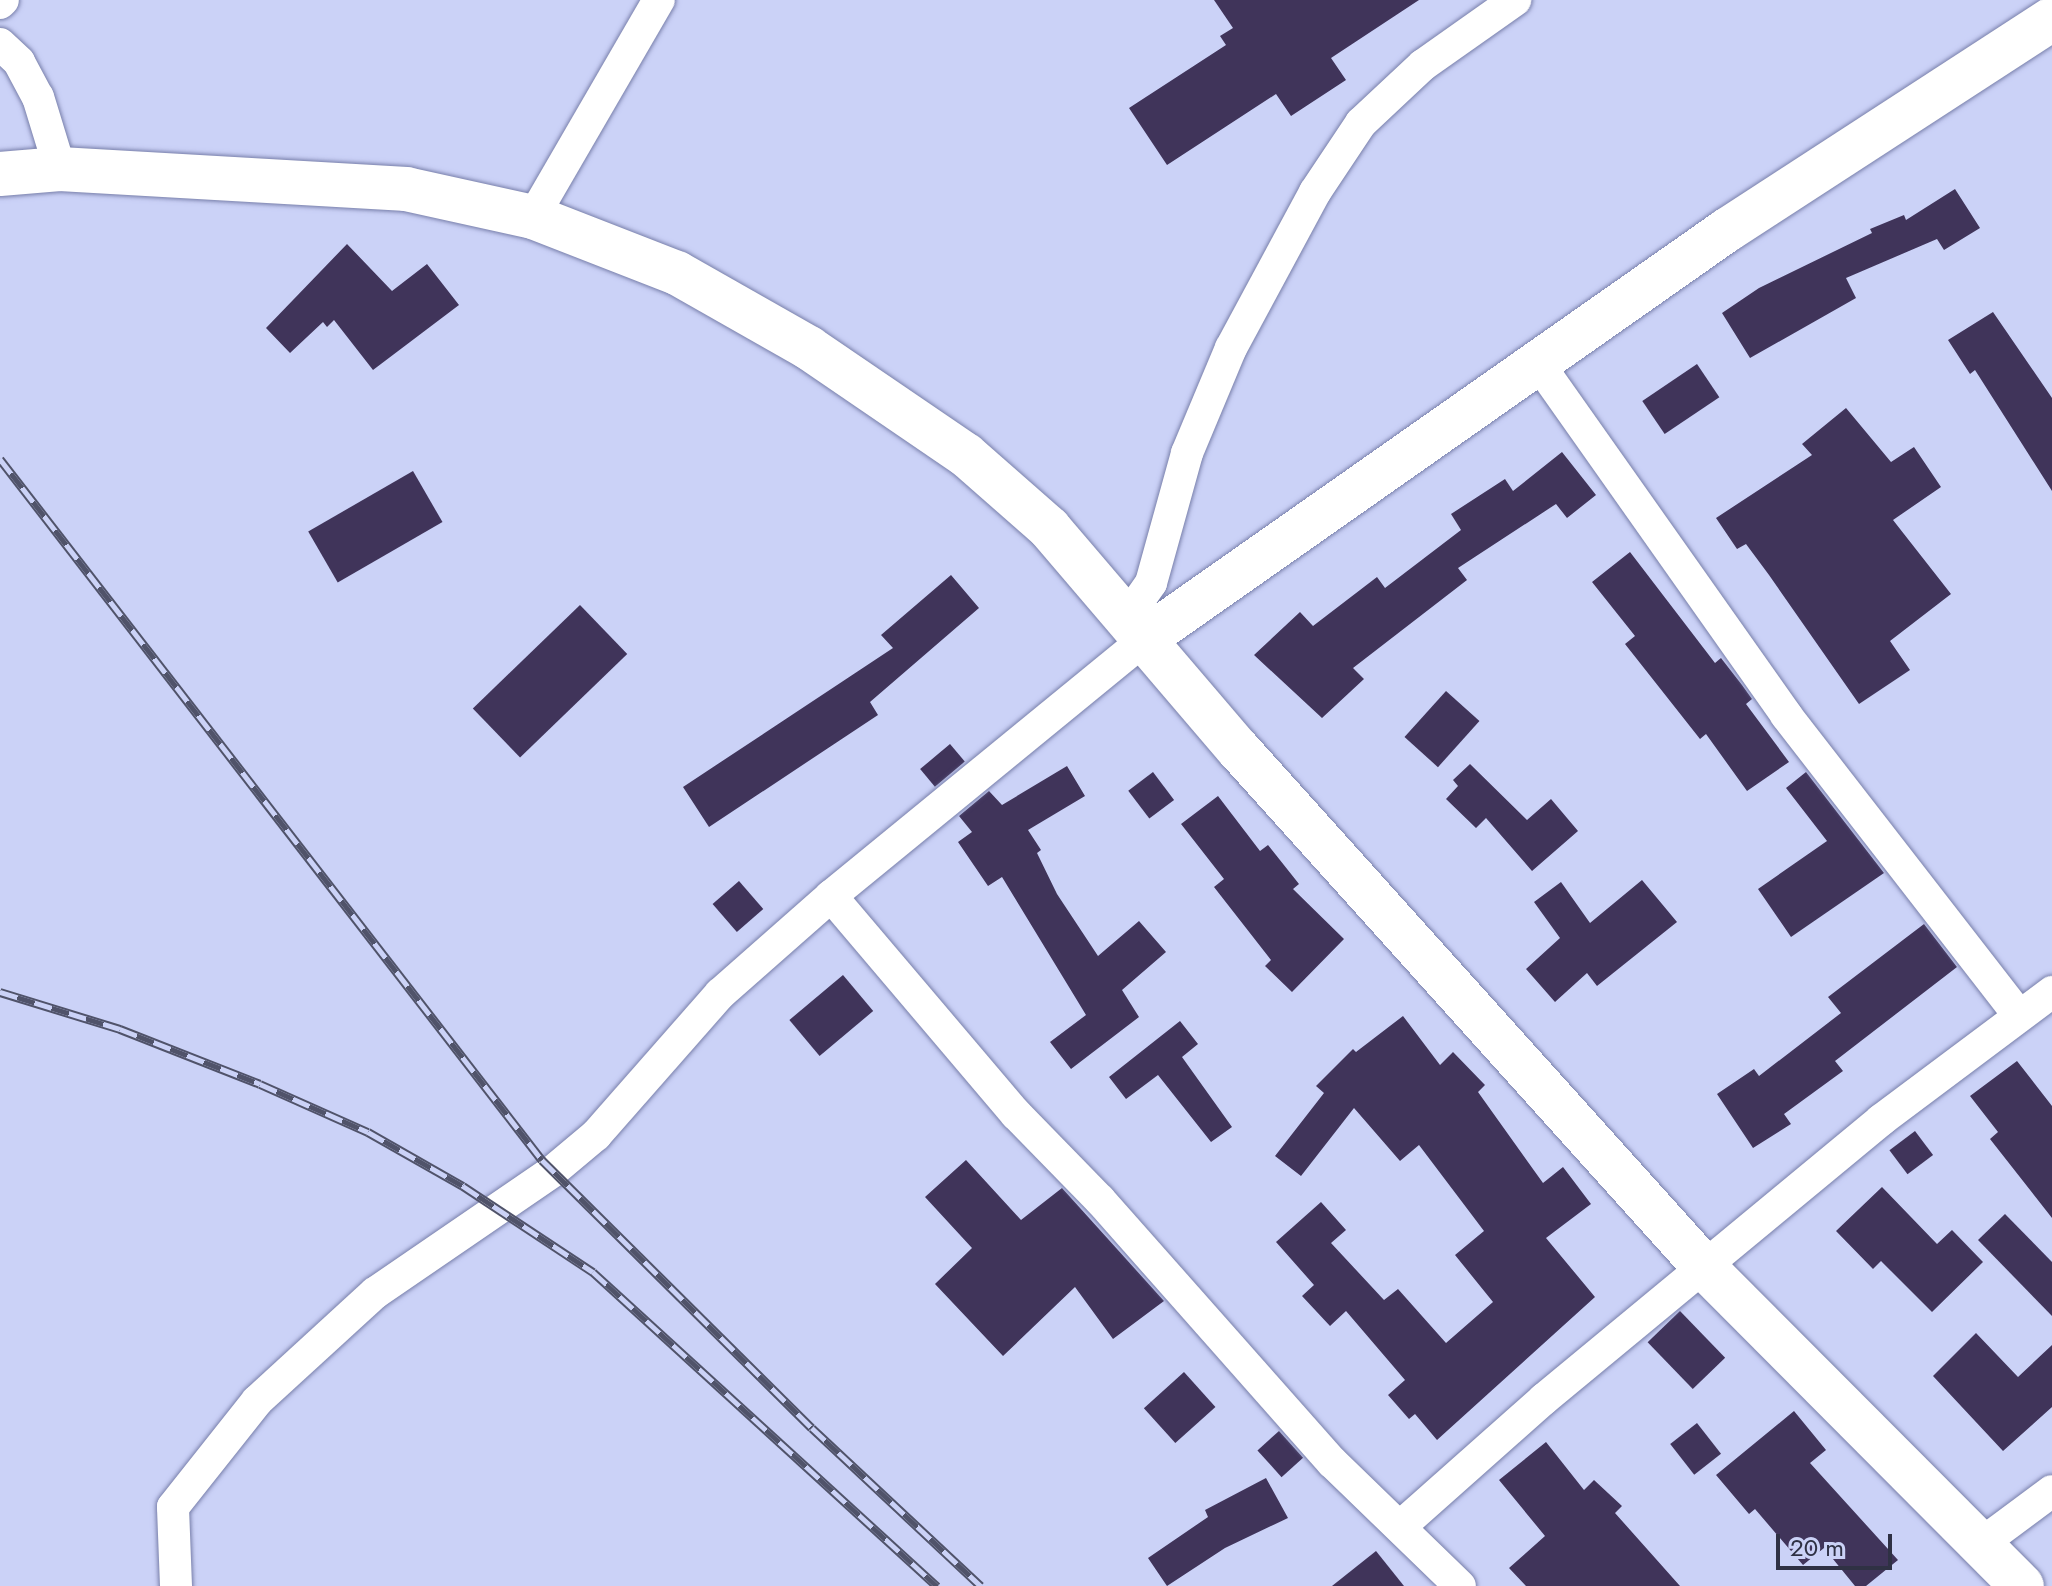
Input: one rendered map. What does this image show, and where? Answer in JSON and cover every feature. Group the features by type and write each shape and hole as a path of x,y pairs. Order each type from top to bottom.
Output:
{"street":[{"path":"533,217 659,0"},
{"path":"1137,626 1187,453 1231,348 1315,192 1361,123 1423,65 1515,0"},
{"path":"176,1586 173,1507 257,1401 375,1293 553,1171 596,1135 720,994 1137,626 1538,363 1727,230 2052,19"},
{"path":"0,44 19,62 38,97 60,169"},
{"path":"0,174 60,169 406,189 533,217 677,273 809,348 966,455 1049,528 1137,626 1238,749 1705,1268 2022,1586"},
{"path":"1538,363 1786,715 2018,1014"},
{"path":"831,896 1016,1114 1100,1200 1332,1462 1402,1525 1460,1586"},
{"path":"1402,1525 1544,1399 2018,1014 2052,992"},
{"path":"1982,1543 2052,1491"}],"building":[{"path":"1214,0 1419,0 1331,58 1346,80 1291,116 1276,94 1167,165 1129,108 1226,45 1220,36 1233,28"},
{"path":"1955,189 1980,228 1944,250 1937,239 1846,278 1856,298 1750,358 1722,313 1759,288 1872,233 1870,229 1904,215 1906,220"},
{"path":"347,244 392,291 427,264 459,305 373,370 334,320 327,327 323,322 290,353 266,328"},
{"path":"1993,312 2052,398 2052,491 1975,370 1970,374 1948,340"},
{"path":"1697,364 1719,397 1665,434 1642,401"},
{"path":"1846,408 1891,462 1914,447 1941,487 1893,520 1951,594 1890,641 1910,670 1859,704 1746,544 1737,549 1716,518 1812,455 1802,444"},
{"path":"1562,452 1596,495 1567,518 1556,504 1458,568 1467,580 1353,668 1364,679 1322,718 1254,655 1300,612 1313,626 1377,577 1385,588 1461,530 1451,514 1505,479 1513,491"},
{"path":"413,471 442,522 338,583 308,532"},
{"path":"1630,552 1715,663 1721,658 1742,685 1752,699 1746,704 1789,762 1747,791 1706,734 1700,739 1625,644 1635,636 1592,582"},
{"path":"951,575 979,608 870,702 878,715 709,827 683,787 893,648 881,635"},
{"path":"580,605 627,654 520,757 473,709"},
{"path":"1446,691 1479,721 1438,767 1405,737"},
{"path":"950,744 965,762 935,787 920,769"},
{"path":"1470,764 1527,820 1551,799 1578,831 1532,871 1486,818 1476,828 1446,799 1458,786 1453,780"},
{"path":"1067,766 1085,796 1028,830 1041,850 1037,853 1057,894 1098,956 1139,921 1166,952 1122,990 1139,1017 1071,1069 1050,1042 1086,1015 1002,877 988,886 958,842 972,832 959,816 989,791 1002,805"},
{"path":"1153,772 1174,800 1149,819 1128,791"},
{"path":"1806,772 1884,873 1791,937 1758,889 1827,841 1786,788"},
{"path":"1218,796 1260,851 1268,845 1299,884 1293,889 1344,939 1292,992 1265,966 1271,960 1214,887 1224,879 1181,824"},
{"path":"1642,880 1677,922 1597,986 1587,973 1555,1002 1526,969 1560,938 1534,902 1561,882 1590,923"},
{"path":"739,881 763,909 737,932 713,904"},
{"path":"1924,924 1957,967 1835,1061 1843,1071 1784,1114 1791,1124 1753,1148 1717,1094 1754,1069 1759,1076 1841,1013 1828,997"},
{"path":"843,975 873,1011 820,1056 789,1020"},
{"path":"1403,1016 1440,1065 1453,1052 1485,1085 1478,1092 1543,1183 1563,1167 1591,1204 1546,1238 1595,1297 1437,1440 1415,1414 1409,1419 1388,1395 1405,1380 1346,1311 1330,1326 1302,1296 1314,1285 1276,1242 1321,1202 1346,1230 1331,1243 1384,1300 1398,1289 1446,1343 1493,1302 1455,1255 1484,1231 1419,1145 1400,1161 1354,1108 1301,1176 1275,1156 1324,1093 1316,1086 1353,1049 1356,1052"},
{"path":"1180,1021 1198,1044 1182,1057 1232,1127 1211,1142 1158,1075 1126,1099 1109,1077"},
{"path":"2017,1061 2052,1106 2052,1218 1990,1139 1998,1132 1970,1096"},
{"path":"1915,1131 1933,1155 1907,1174 1889,1150"},
{"path":"966,1160 1021,1220 1062,1188 1164,1301 1113,1339 1075,1287 1003,1356 935,1284 972,1248 925,1197"},
{"path":"1882,1187 1937,1244 1952,1230 1983,1262 1932,1312 1881,1261 1873,1269 1836,1231"},
{"path":"2005,1214 2052,1262 2052,1316 1978,1240"},
{"path":"1680,1311 1725,1358 1693,1389 1648,1342"},
{"path":"1976,1333 2018,1377 2052,1345 2052,1407 2003,1451 1933,1376"},
{"path":"1184,1372 1215,1407 1175,1443 1144,1408"},
{"path":"1794,1411 1826,1450 1810,1463 1898,1560 1866,1586 1855,1586 1824,1548 1803,1565 1755,1509 1749,1514 1716,1475"},
{"path":"1697,1423 1721,1454 1694,1475 1670,1444"},
{"path":"1279,1431 1303,1458 1282,1477 1257,1450"},
{"path":"1546,1442 1584,1490 1594,1480 1622,1506 1615,1513 1680,1586 1526,1586 1509,1568 1545,1536 1499,1480"},
{"path":"1266,1478 1288,1518 1225,1548 1167,1586 1148,1558 1208,1517 1205,1510"},
{"path":"1376,1551 1404,1586 1332,1586"}],"railway":[{"path":"0,459 542,1160 812,1428 981,1586"},
{"path":"0,992 120,1029 260,1084 368,1132 463,1186 593,1272 937,1586"}]}
